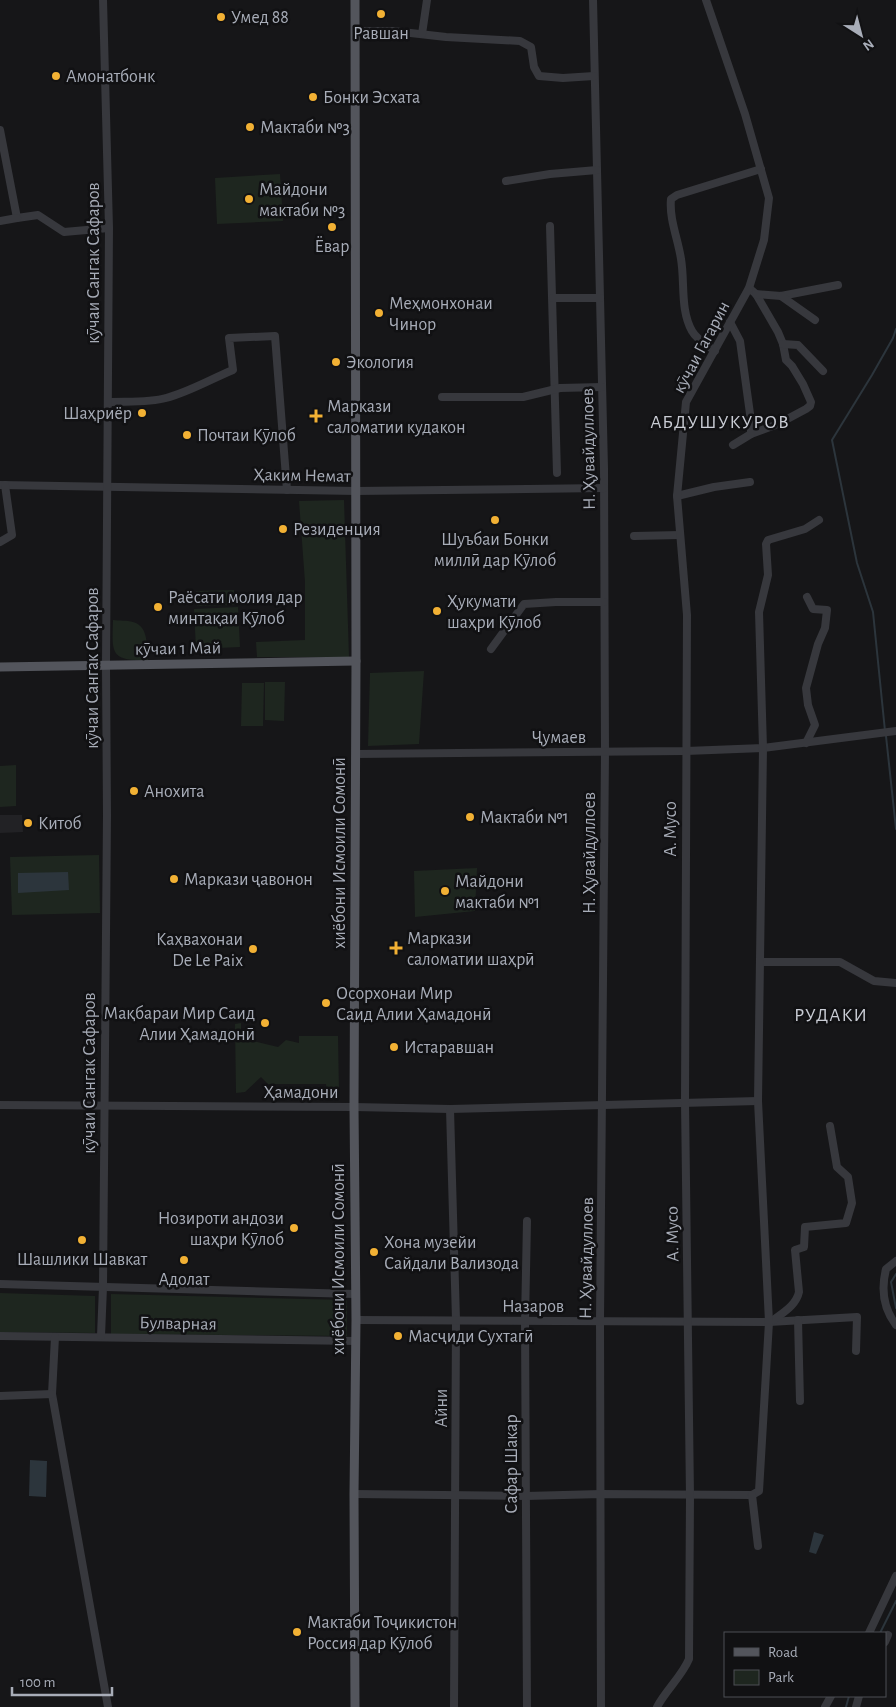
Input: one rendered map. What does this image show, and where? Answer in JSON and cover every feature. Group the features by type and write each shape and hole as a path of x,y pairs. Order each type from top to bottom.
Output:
{"main road":[{"name":"хиёбони Исмоили Сомонӣ","path":"355,0 355,1707"},
{"name":"кӯчаи 1 Май","path":"0,667 356,661"}],"street":[{"name":"кӯчаи Сангак Сафаров","path":"101,1336 107,815 106,666 109,228 103,0"},
{"path":"422,34 427,0"},
{"name":"Н. Ҳувайдуллоев","path":"593,0 604,488 605,752 600,1321 601,1707"},
{"name":"кӯчаи Гагарин","path":"686,751 687,615 677,496 686,402 749,288 764,240 769,198 745,114 706,0"},
{"path":"355,31 393,30 520,41 531,47 534,67 538,76 563,78 594,76"},
{"path":"0,130 17,218"},
{"path":"715,351 698,339 686,316 681,259 670,209 671,199 677,195 761,169"},
{"path":"506,180 597,170"},
{"path":"0,221 38,215 64,232 109,228"},
{"path":"550,226 558,473"},
{"path":"756,294 781,296 838,285"},
{"path":"733,445 751,434 778,424 810,406 811,402 803,384 786,360 783,344 756,294 749,288"},
{"path":"781,296 815,320"},
{"path":"553,298 600,298"},
{"path":"730,322 740,341 751,434"},
{"path":"108,402 163,399 186,391 234,370 229,338 274,336 288,490"},
{"path":"783,344 798,345 823,370"},
{"path":"442,397 523,397 555,390 602,387"},
{"path":"677,496 714,487 750,482"},
{"path":"0,542 12,535 3,485"},
{"name":"Ҳаким Немат","path":"3,485 356,491 604,488"},
{"path":"354,1494 690,1496 752,1495 759,1492 770,1322 758,1101 763,748 759,612 768,575 766,544 768,540 805,529 819,520"},
{"path":"634,536 680,535"},
{"path":"806,743 815,725 808,705 806,688 818,644 825,628 827,610 813,609 807,597"},
{"path":"491,649 524,604 604,602"},
{"name":"Ҷумаев","path":"356,754 686,751 763,748 896,731"},
{"name":"А. Мусо","path":"657,1707 689,1659 689,1322 685,1102 686,751"},
{"path":"760,962 840,962 874,981 896,983"},
{"name":"Ҳамадони","path":"0,1105 354,1106 450,1109 758,1101"},
{"name":"Айни","path":"450,1109 456,1320 454,1707"},
{"path":"770,1322 794,1304 798,1298 796,1250 804,1247 805,1227 846,1223 852,1203 848,1176 837,1167 830,1126"},
{"name":"Сафар Шакар","path":"527,1221 525,1321 527,1707"},
{"path":"896,1261 886,1269 883,1296 890,1317 896,1325"},
{"name":"Булварная","path":"0,1284 355,1294"},
{"name":"Назаров","path":"356,1320 770,1322 857,1317 856,1351"},
{"path":"798,1320 800,1401"},
{"name":"Булварная","path":"0,1336 356,1341"},
{"path":"55,1337 52,1394 108,1707"},
{"path":"0,1396 52,1394"},
{"path":"752,1495 758,1546"},
{"path":"869,1632 896,1576"}],"shaded area":[{"path":"0,815 22,815 23,832 0,833"},
{"path":"68,872 69,890 18,893 18,873"},
{"path":"30,1460 47,1461 46,1497 29,1496"},
{"path":"814,1532 824,1535 816,1554 809,1552"}],"green space":[{"name":"Майдони мактаби №3","path":"280,174 283,221 217,224 215,178"},
{"path":"344,500 349,657 257,657 256,642 305,640 305,582 299,501"},
{"path":"234,590 235,605 197,606 196,591"},
{"path":"238,607 240,647 196,649 194,609"},
{"path":"113,620 133,622 142,628 146,638 148,660 126,659 116,653 113,641"},
{"path":"424,671 419,744 368,746 370,673"},
{"path":"265,682 285,682 284,721 265,720"},
{"path":"242,683 264,683 263,726 241,726"},
{"path":"16,765 16,806 0,807 0,766"},
{"path":"99,855 100,913 12,915 10,857"},
{"name":"Майдони мактаби №1","path":"477,868 475,911 415,917 414,871"},
{"path":"241,1023 241,1038 278,1047 286,1040 299,1043 299,1036 338,1036 339,1093 327,1093 326,1084 268,1084 261,1077 245,1092 236,1093 235,1024"},
{"path":"0,1293 95,1296 95,1333 0,1332"},
{"path":"111,1294 347,1300 347,1336 111,1334"}],"waterway":[{"path":"885,731 873,612 857,563 832,440 872,375 893,338 896,329"},
{"path":"886,736 896,829"},
{"path":"896,1274 891,1282 896,1308"},
{"path":"880,1632 896,1601"},
{"path":"846,1707 849,1697"}],"place":[{"name":"Равшан","path":"381,14"},
{"name":"Умед 88","path":"221,17"},
{"name":"Амонатбонк","path":"56,76"},
{"name":"Бонки Эсхата","path":"313,97"},
{"name":"Мактаби №3","path":"250,127"},
{"name":"Майдони мактаби №3","path":"249,199"},
{"name":"Ёвар","path":"332,227"},
{"name":"Меҳмонхонаи Чинор","path":"379,313"},
{"name":"Экология","path":"336,362"},
{"name":"Шаҳриёр","path":"142,413"},
{"name":"Маркази саломатии кудакон","path":"316,416"},
{"name":"Почтаи Кӯлоб","path":"187,435"},
{"name":"Шуъбаи Бонки миллӣ дар Кӯлоб","path":"495,520"},
{"name":"Резиденция","path":"283,529"},
{"name":"Раёсати молия дар минтақаи Кӯлоб","path":"158,607"},
{"name":"Ҳукумати шаҳри Кӯлоб","path":"437,611"},
{"name":"Анохита","path":"134,791"},
{"name":"Мактаби №1","path":"470,817"},
{"name":"Китоб","path":"28,823"},
{"name":"Маркази ҷавонон","path":"174,879"},
{"name":"Майдони мактаби №1","path":"445,891"},
{"name":"Маркази саломатии шаҳрӣ","path":"396,948"},
{"name":"Каҳвахонаи De Le Paix","path":"253,949"},
{"name":"Осорхонаи Мир Саид Алии Ҳамадонӣ","path":"326,1003"},
{"name":"Мақбараи Мир Саид Алии Ҳамадонӣ","path":"265,1023"},
{"name":"Истаравшан","path":"394,1047"},
{"name":"Нозироти андози шаҳри Кӯлоб","path":"294,1228"},
{"name":"Шашлики Шавкат","path":"82,1240"},
{"name":"Хона музейи Сайдали Вализода","path":"374,1252"},
{"name":"Адолат","path":"184,1260"},
{"name":"Масҷиди Сухтагӣ","path":"398,1336"},
{"name":"Мактаби Тоҷикистон Россия дар Кӯлоб","path":"297,1632"}],"district":[{"name":"АБДУШУКУРОВ","path":"720,421"},
{"name":"РУДАКИ","path":"831,1014"}]}
